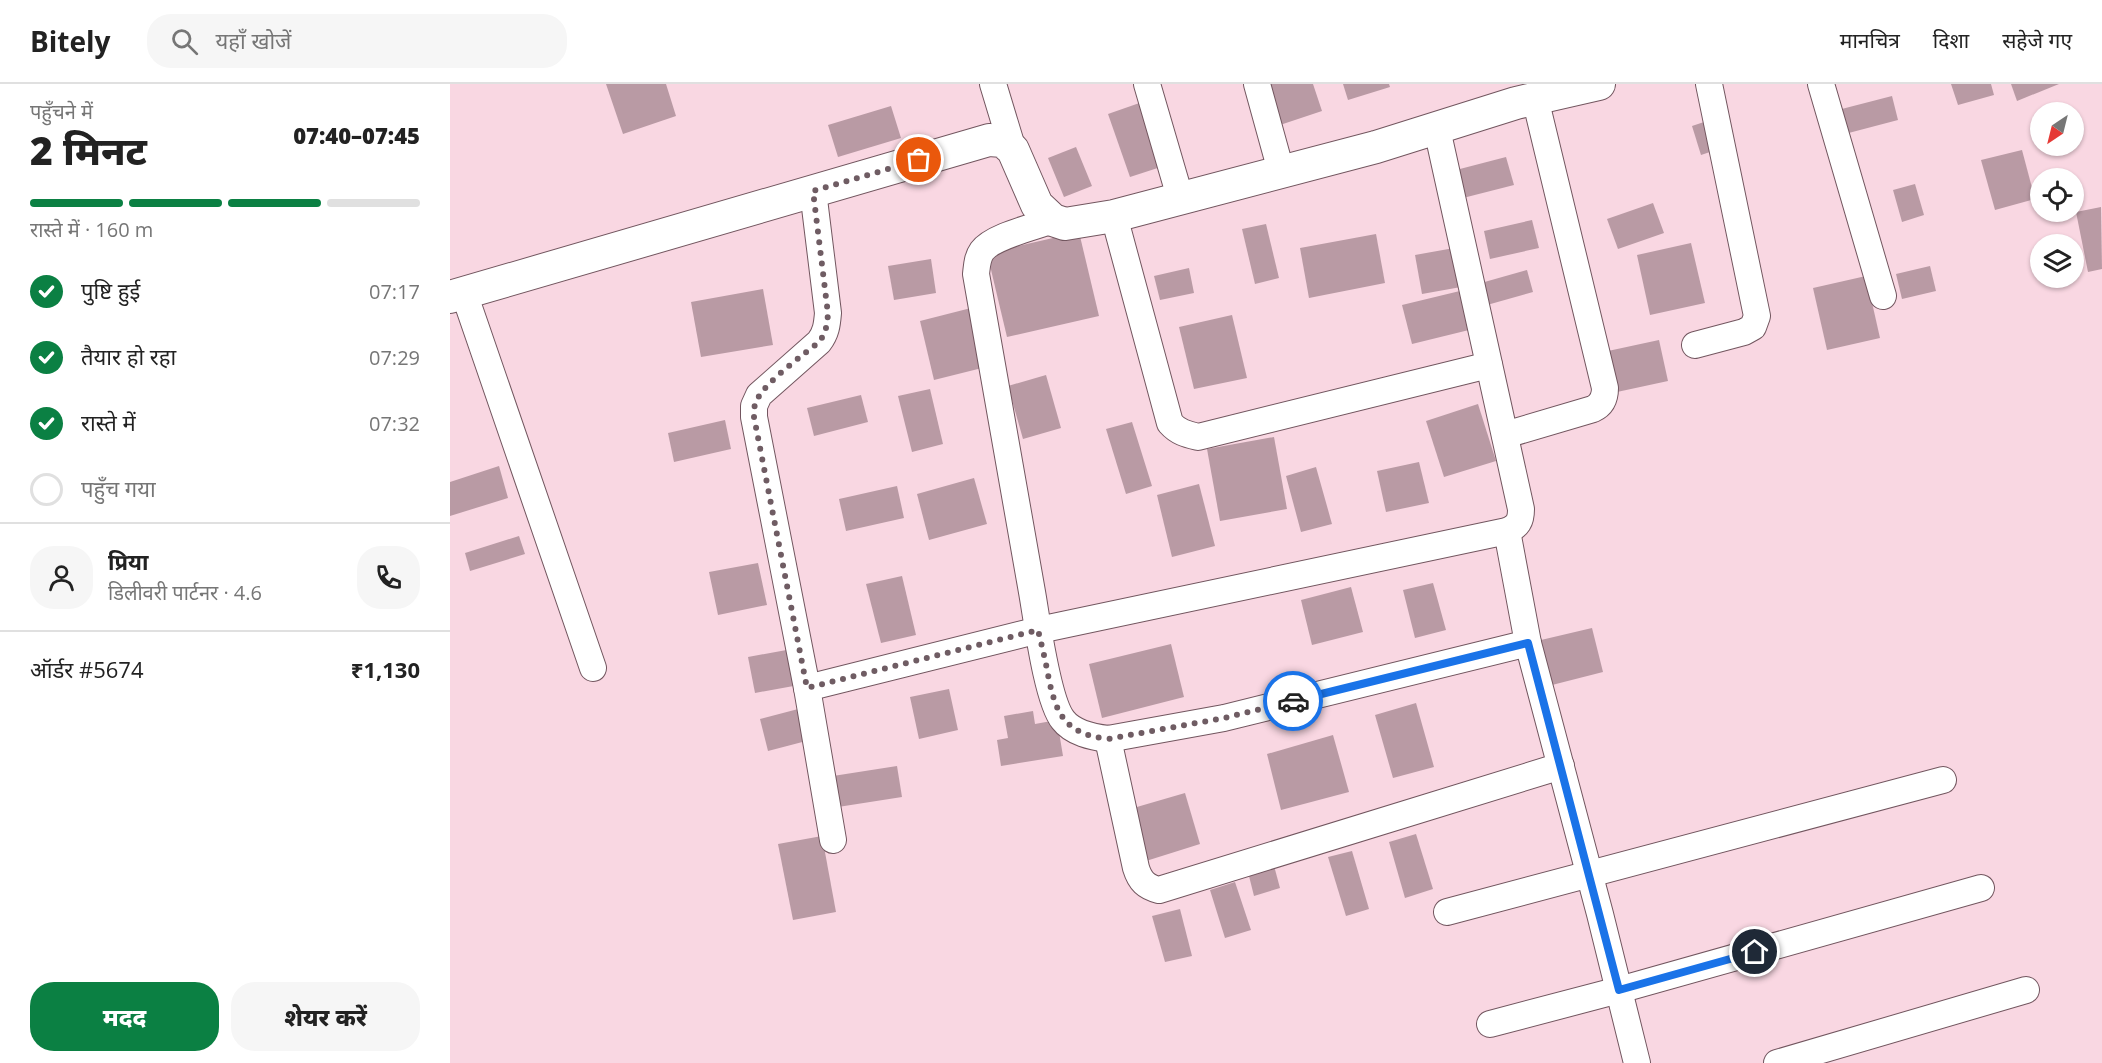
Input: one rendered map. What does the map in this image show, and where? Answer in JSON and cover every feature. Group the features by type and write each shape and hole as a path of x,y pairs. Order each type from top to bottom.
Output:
{"street":[{"path":"993,84 1013,150 1037,205 1053,220 1065,224 1114,216 1376,147 1535,98 1599,84"},
{"path":"1147,84 1180,197"},
{"path":"1257,84 1281,171"},
{"path":"1695,345 1743,332 1753,327 1757,316 1709,84"},
{"path":"1821,84 1883,296"},
{"path":"1505,435 1593,410 1599,407 1605,396 1605,387 1535,98"},
{"path":"807,688 1038,630 1508,531 1516,526 1521,517 1521,509 1437,129"},
{"path":"593,669 457,295 989,140 1003,141 1013,150"},
{"path":"813,191 828,314 827,325 819,342 759,395 754,406 754,417 807,688 833,840"},
{"path":"1114,216 1170,423 1175,429 1186,434 1198,437 1489,365"},
{"path":"1053,220 994,241 983,250 977,260 976,274 1038,630 1054,704 1063,721 1078,732 1108,739 1224,718 1528,643"},
{"path":"1508,531 1528,643 1590,874 1637,1063"},
{"path":"1108,739 1139,878 1148,887 1160,890 1561,766"},
{"path":"1447,912 1943,780"},
{"path":"1490,1024 1981,888"},
{"path":"1777,1063 2025,990"}],"building":[{"path":"606,84 666,84 676,116 623,134"},
{"path":"1259,84 1313,84 1322,111 1274,127"},
{"path":"1343,84 1389,84 1390,87 1348,100"},
{"path":"1951,84 1991,84 1994,95 1958,105"},
{"path":"2011,84 2059,84 2017,101"},
{"path":"1892,96 1898,120 1841,135 1834,111"},
{"path":"1148,100 1170,164 1130,177 1108,114"},
{"path":"891,106 901,138 838,157 828,125"},
{"path":"1707,121 1716,150 1701,155 1692,126"},
{"path":"1076,147 1092,186 1064,197 1048,158"},
{"path":"2022,150 2030,180 2030,200 1995,210 1981,160"},
{"path":"1506,157 1514,185 1463,198 1456,170"},
{"path":"1915,184 1924,215 1902,222 1893,190"},
{"path":"1653,203 1664,233 1618,249 1607,219"},
{"path":"2101,207 2102,269 2088,272 2084,252 2084,234 2080,234 2078,222 2084,222 2084,210"},
{"path":"1532,220 1539,248 1490,259 1484,231"},
{"path":"1266,224 1279,278 1255,284 1242,229"},
{"path":"1079,232 1099,316 1007,337 987,253"},
{"path":"1376,234 1385,283 1309,298 1300,248"},
{"path":"1691,243 1705,303 1650,315 1637,255"},
{"path":"1454,248 1461,287 1422,294 1415,255"},
{"path":"931,259 936,293 894,300 888,266"},
{"path":"1930,266 1936,291 1902,299 1896,274"},
{"path":"1189,268 1194,293 1160,300 1154,276"},
{"path":"1527,270 1533,292 1487,305 1481,283"},
{"path":"1866,276 1880,338 1827,350 1813,288"},
{"path":"763,289 773,345 701,357 691,302"},
{"path":"1464,290 1473,329 1412,344 1402,305"},
{"path":"971,308 986,367 934,380 920,321"},
{"path":"1232,315 1247,378 1194,389 1179,327"},
{"path":"1659,340 1668,381 1617,392 1608,351"},
{"path":"1046,375 1061,428 1023,439 1008,386"},
{"path":"930,389 943,444 912,452 898,396"},
{"path":"861,395 868,422 814,436 807,408"},
{"path":"1478,404 1496,461 1444,477 1426,421"},
{"path":"725,420 731,449 674,462 668,433"},
{"path":"1132,422 1152,486 1126,494 1106,429"},
{"path":"1274,437 1287,509 1220,521 1207,449"},
{"path":"1419,462 1429,503 1386,512 1377,471"},
{"path":"499,466 508,498 450,516 450,482"},
{"path":"1316,467 1332,524 1301,532 1286,476"},
{"path":"974,478 987,524 929,540 917,494"},
{"path":"1199,484 1215,546 1172,557 1157,495"},
{"path":"897,486 904,518 846,531 839,499"},
{"path":"519,536 525,554 470,571 465,553"},
{"path":"758,563 767,605 718,615 709,572"},
{"path":"902,576 916,635 881,643 866,584"},
{"path":"1433,583 1446,630 1415,638 1403,590"},
{"path":"1351,587 1363,632 1312,645 1301,600"},
{"path":"1592,628 1603,672 1552,685 1541,640"},
{"path":"1171,644 1184,697 1102,718 1089,664"},
{"path":"792,649 799,685 755,693 748,657"},
{"path":"949,689 958,730 919,739 910,697"},
{"path":"1416,703 1434,767 1393,778 1375,715"},
{"path":"802,708 810,740 768,751 760,719"},
{"path":"1033,711 1035,724 1057,720 1063,756 1001,766 997,740 1008,738 1004,716"},
{"path":"1333,735 1349,792 1281,810 1267,754"},
{"path":"897,766 902,797 838,807 833,776"},
{"path":"1185,793 1200,844 1146,861 1130,809"},
{"path":"1416,834 1433,889 1405,898 1389,842"},
{"path":"822,836 836,912 793,920 778,844"},
{"path":"1352,851 1369,909 1346,916 1328,857"},
{"path":"1273,862 1280,888 1254,896 1247,868"},
{"path":"1235,882 1251,930 1225,938 1210,890"},
{"path":"1180,909 1192,956 1165,962 1152,916"}],"way so far":[{"path":"919,160 813,191 828,314 827,325 819,342 769,385 759,395 754,406 754,417 807,688 1038,630 1054,704 1063,721 1078,732 1094,737 1108,739 1224,718 1293,701"}],"route":[{"path":"1293,701 1528,643 1619,990 1755,952"}]}
